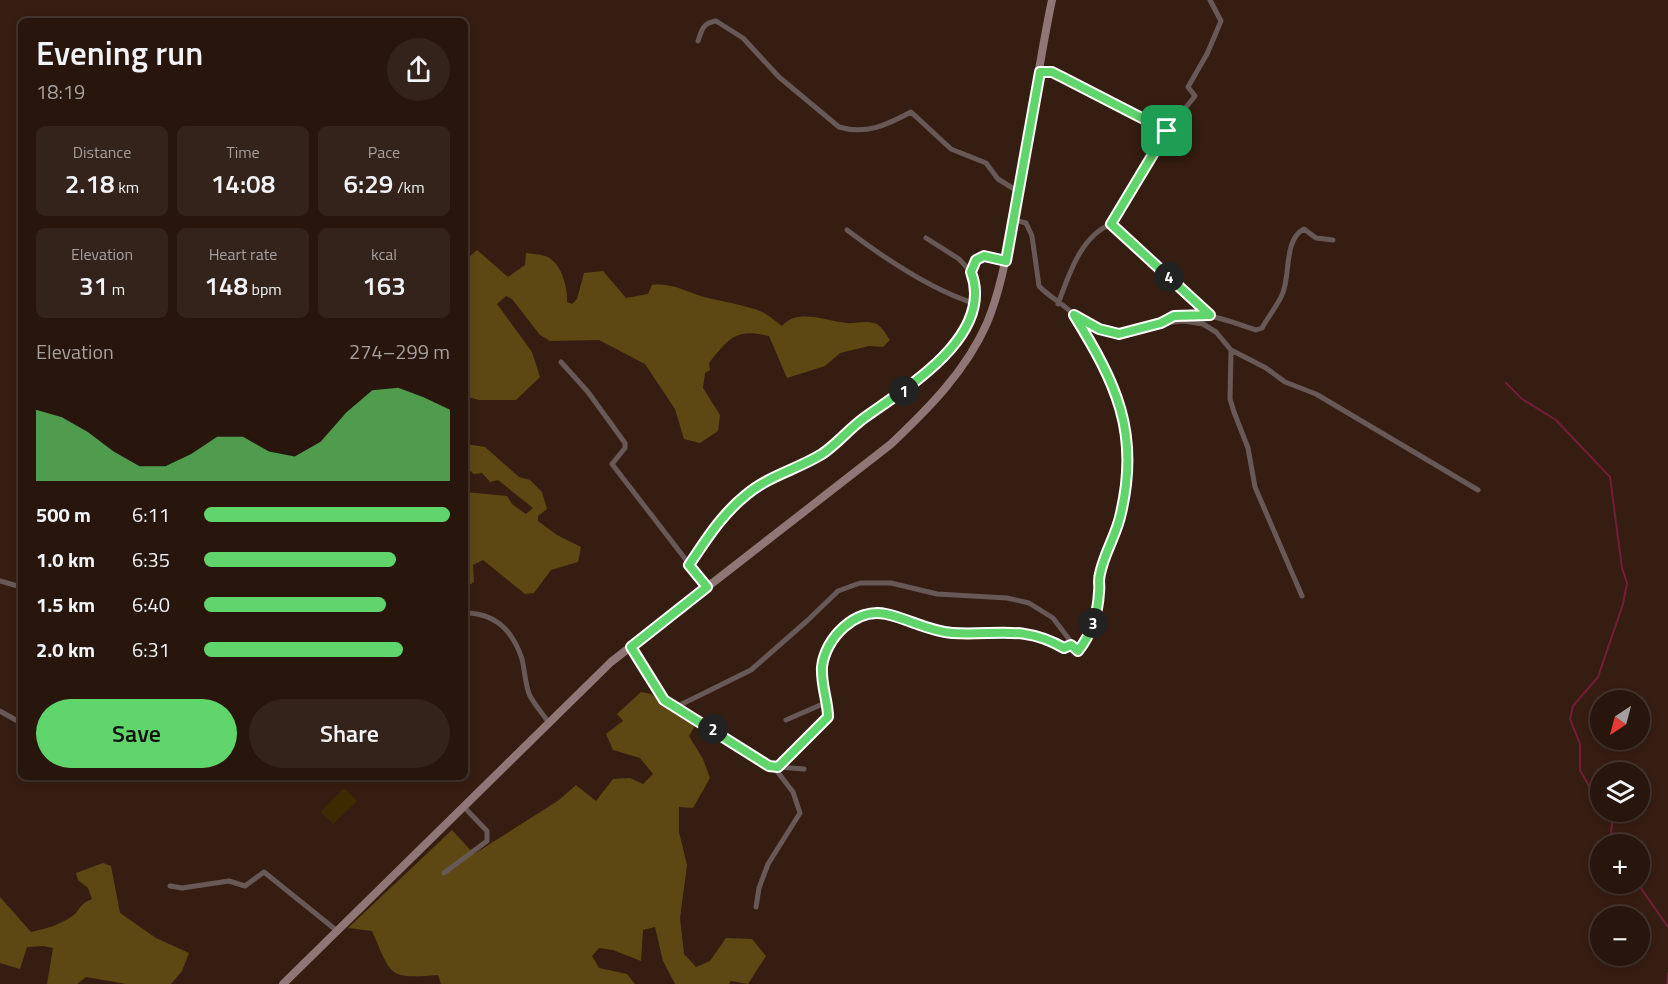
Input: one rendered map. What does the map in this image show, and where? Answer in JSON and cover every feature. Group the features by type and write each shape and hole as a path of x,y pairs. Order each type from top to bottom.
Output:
{"main road":[{"path":"283,984 611,662 891,444 927,410 949,384 987,324 1006,261 1052,0"}],"street":[{"path":"1058,303 1074,263 1095,233 1111,224 1167,131 1195,96 1188,87 1207,54 1221,21 1210,0"},
{"path":"698,41 702,27 707,22 716,21 743,39 779,77 839,127 848,130 872,130 911,112 951,149 986,163 998,179 1019,192"},
{"path":"1040,72 1052,72 1167,131"},
{"path":"1014,220 1026,223 1032,236 1039,286 1074,315 1099,329 1119,334 1161,323 1184,321 1203,324 1215,332 1231,350 1266,368 1285,382 1316,394 1478,490"},
{"path":"1111,224 1210,315"},
{"path":"1161,323 1174,316 1210,315 1256,330 1262,328 1283,294 1292,243 1297,233 1304,229 1316,238 1333,240"},
{"path":"847,230 940,290 976,304"},
{"path":"689,565 715,526 745,495 823,453 857,423 913,384 962,333 976,304 976,284 971,272 959,259 926,238"},
{"path":"971,272 976,260 984,256 1006,261"},
{"path":"678,706 751,670 838,591 860,583 891,583 937,594 1007,598 1029,603 1053,618 1071,645 1078,651 1096,617 1099,577 1121,516 1129,474 1127,438 1119,400 1098,354 1074,315"},
{"path":"1231,350 1230,399 1248,448 1255,487 1302,596"},
{"path":"561,362 588,392 625,443 626,448 612,464 707,587"},
{"path":"0,580 18,586"},
{"path":"776,767 828,717 825,703 824,658 846,624 867,612 885,613 933,631 988,633 1015,631 1047,638 1064,648 1071,645"},
{"path":"468,613 478,613 497,620 511,634 521,657 530,695 549,723"},
{"path":"631,647 664,700 678,706 776,767 793,792 800,813 768,864 759,888 756,907"},
{"path":"786,720 825,703"},
{"path":"0,711 18,721"},
{"path":"776,767 804,769"},
{"path":"444,873 487,841 487,831 463,806"},
{"path":"170,886 182,888 229,881 245,886 264,872 336,930"}],"shaded area":[{"path":"477,250 508,277 525,265 526,253 543,255 551,259 559,269 566,289 567,302 572,304 577,299 584,273 603,271 626,298 648,294 652,285 668,285 704,297 757,310 782,326 788,321 804,317 846,323 871,322 880,326 890,340 883,347 869,346 840,353 825,366 787,378 769,336 749,333 734,337 716,354 709,363 710,370 705,373 703,388 720,415 718,431 700,443 684,439 675,409 645,364 599,340 550,341 540,335 512,299 506,296 497,304 532,352 540,377 516,400 479,400 468,397 468,258"},
{"path":"468,444 485,447 519,477 530,480 542,492 547,509 538,516 538,521 557,535 581,547 578,562 551,570 534,593 525,594 483,560 473,565 474,582 468,586 468,492 507,496 512,504 526,514 533,508 498,480 490,482 482,473 474,474 468,469"},
{"path":"641,692 651,694 695,726 689,736 703,759 710,778 693,808 679,807 679,832 687,865 680,918 684,954 696,967 710,961 726,938 752,939 766,956 748,984 731,981 729,984 675,984 663,961 655,927 643,930 641,961 613,950 599,948 592,956 599,968 627,974 635,984 441,984 438,975 409,976 393,971 388,966 372,931 348,928 452,830 474,854 559,800 576,785 596,801 613,779 630,778 643,784 653,774 640,758 613,750 606,734 623,721 617,714"},
{"path":"344,788 357,801 333,824 321,812"},
{"path":"103,863 111,866 120,913 156,938 189,953 182,971 171,984 126,984 86,977 77,984 47,984 53,948 43,946 27,947 20,969 0,963 0,897 31,932 52,926 71,917 92,899 88,888 78,880 76,873"}],"waterway":[{"path":"1506,383 1522,399 1556,420 1610,477 1622,568 1627,583 1623,604 1598,677 1573,706 1570,719 1580,744 1580,770 1590,788"},
{"path":"1612,822 1612,834"},
{"path":"1645,894 1668,927"},
{"path":"1667,984 1668,973"}],"route":[{"path":"1040,72 1052,72 1167,131 1111,224 1210,315 1174,316 1161,323 1119,334 1099,329 1074,315 1098,354 1119,400 1127,438 1129,474 1121,516 1099,577 1096,617 1078,651 1071,645 1064,648 1047,638 1015,631 956,633 933,631 885,613 867,612 846,624 824,658 823,689 828,717 778,767 769,766 678,706 664,700 631,647 707,587 689,565 715,526 745,495 823,453 857,423 913,384 946,352 962,333 972,315 976,304 976,284 971,272 976,260 984,256 1006,261 1040,72"}]}
